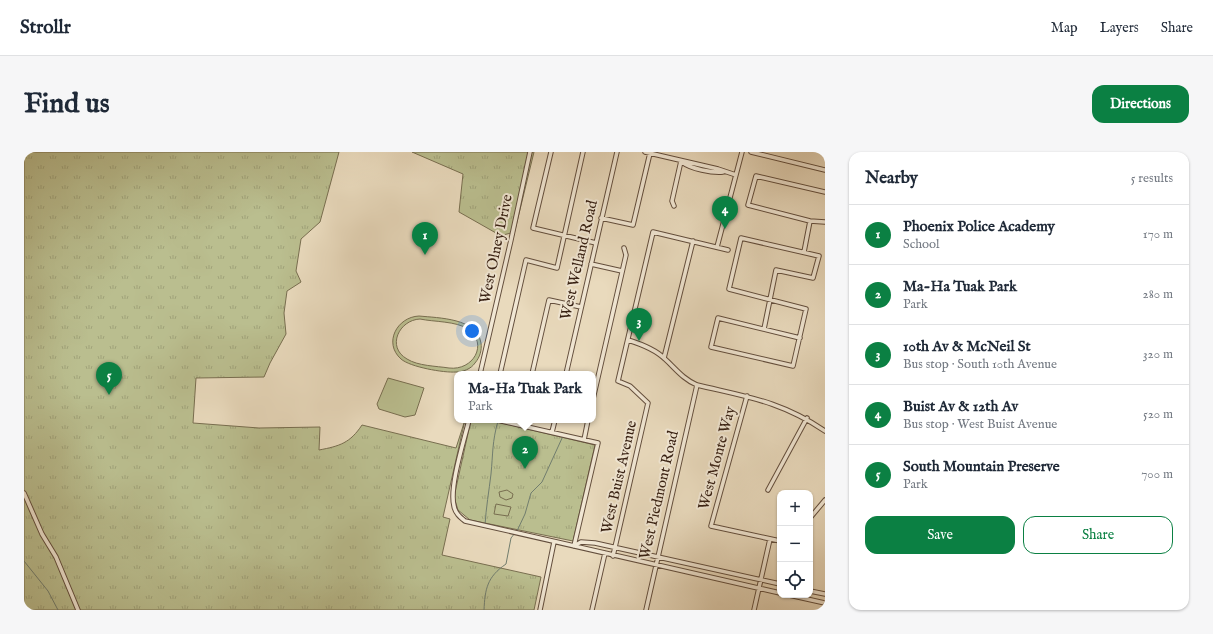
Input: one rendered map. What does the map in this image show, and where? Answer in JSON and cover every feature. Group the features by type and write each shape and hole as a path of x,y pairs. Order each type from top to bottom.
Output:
{"street":[{"name":"West Olney Drive","path":"481,371 530,152"},
{"path":"551,152 533,228 596,243"},
{"path":"501,371 526,260 557,268 583,152"},
{"name":"West Welland Road","path":"567,371 617,152"},
{"path":"645,152 736,175"},
{"path":"718,247 742,152"},
{"path":"752,152 825,170"},
{"path":"601,218 633,225 650,153"},
{"path":"674,206 672,201 681,161"},
{"path":"825,192 756,176 748,205 810,221 825,222"},
{"path":"804,252 810,221"},
{"path":"728,250 653,232 628,340 647,347 664,358 683,378 697,385 747,396 782,406 807,418 825,430"},
{"path":"764,329 770,299 776,270 813,278 819,256 741,238 729,289 770,299 806,309 800,338 792,366 711,347 718,318 800,338"},
{"path":"664,358 693,241"},
{"path":"596,386 626,255 624,248"},
{"path":"591,264 622,271"},
{"path":"533,371 549,300 581,307"},
{"name":"West Buist Avenue","path":"613,556 648,403 630,386 618,381 628,340"},
{"name":"West Piedmont Road","path":"646,610 697,385"},
{"name":"West Monte Way","path":"747,396 711,526 770,539"},
{"path":"768,490 807,418"},
{"path":"468,423 453,489 454,507 459,516 465,521 777,592"},
{"path":"511,423 598,443 574,546"},
{"path":"552,432 554,423"},
{"path":"584,440 587,423"},
{"path":"24,493 42,534 56,557 78,610"},
{"path":"813,514 825,500"},
{"path":"754,610 770,539 777,540"},
{"path":"540,610 554,542"},
{"path":"574,546 586,542 615,547 777,583"},
{"name":"West Buist Avenue","path":"592,610 605,554"},
{"path":"813,592 825,594"},
{"path":"802,598 825,603"}],"green space":[{"path":"24,152 339,152 320,222 301,239 296,271 301,282 287,291 284,313 286,334 264,377 196,378 193,423 259,428 320,427 319,450 344,443 358,431 362,425 456,448 464,423 443,517 450,519 442,555 541,577 534,610 24,610"},
{"path":"412,152 534,152 481,371 511,233 503,235 496,233 459,212 463,174"},
{"path":"419,316 446,319 465,324 478,335 481,343 477,361 467,370 454,372 419,367 405,362 396,353 393,346 395,332 404,321 411,317","holes":["420,319 451,323 468,329 474,335 477,342 478,349 475,355 471,361 465,365 458,368 449,368 416,363 407,359 397,348 396,341 398,335 406,324"]},
{"path":"388,378 424,388 415,415 405,417 379,409 377,404"},
{"path":"470,423 502,423 595,445 573,541 470,520 458,510 454,497"},
{"path":"507,490 513,494 512,498 506,500 500,497 499,492"},
{"path":"496,504 511,507 508,516 494,514"}],"waterway":[{"path":"485,525 497,423"},
{"path":"517,531 525,514 531,493 542,482 563,436"},
{"path":"484,610 488,584 495,574 506,564 511,538 515,533"},
{"path":"24,561 48,591 58,610"}],"place":[{"name":"Buist Av & 12th Av","path":"725,229"},
{"name":"Phoenix Police Academy","path":"425,255"},
{"name":"10th Av & McNeil St","path":"639,341"},
{"name":"South Mountain Preserve","path":"109,395"},
{"name":"Ma-Ha Tuak Park","path":"525,469"}]}
